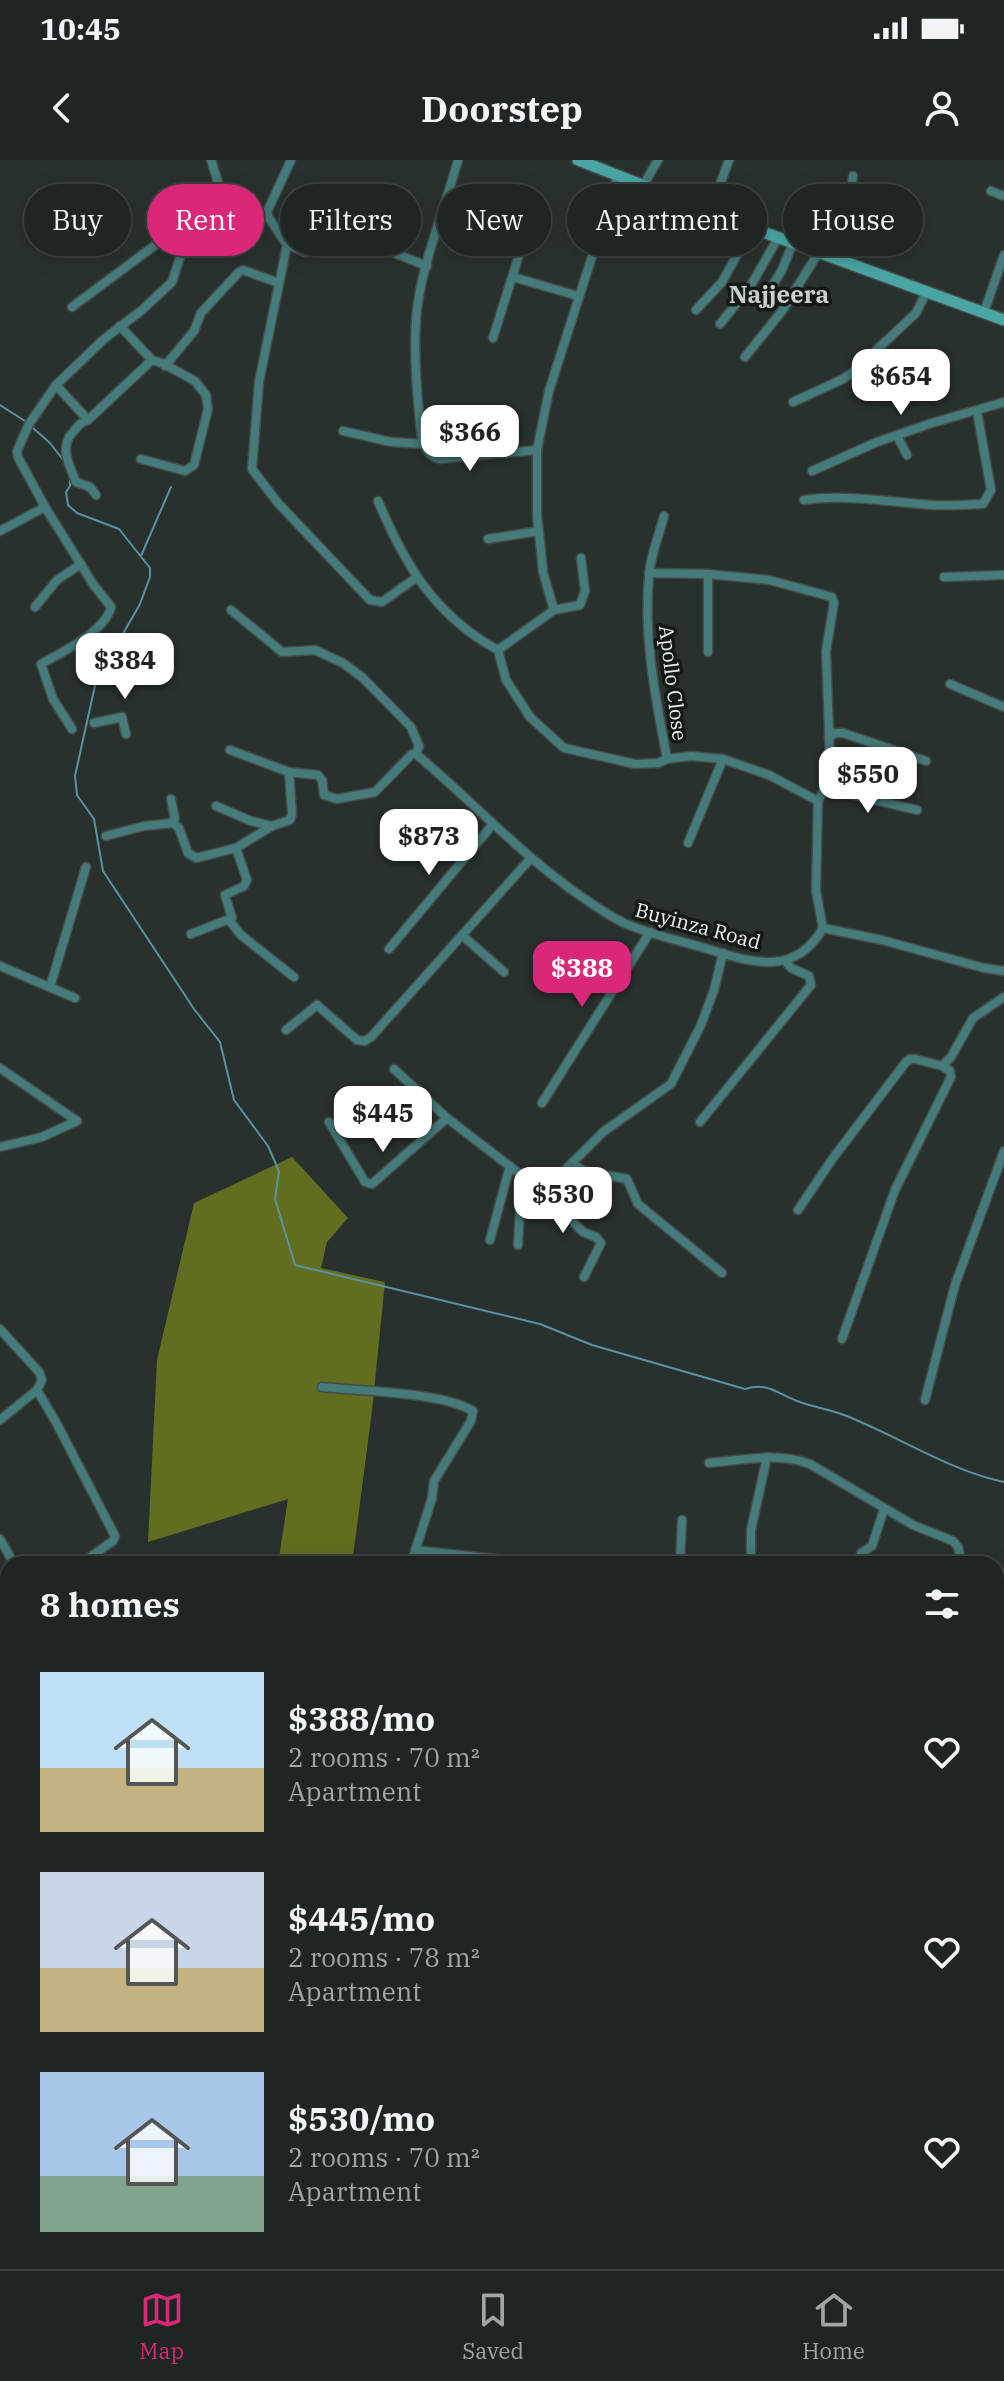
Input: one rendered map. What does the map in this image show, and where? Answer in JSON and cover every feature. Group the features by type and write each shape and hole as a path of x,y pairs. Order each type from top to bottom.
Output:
{"main road":[{"path":"578,160 638,184"},
{"path":"767,234 783,240"},
{"path":"830,256 1004,320"}],"street":[{"path":"211,160 218,184"},
{"path":"280,234 268,216 268,209 291,160"},
{"path":"458,160 427,266 416,319 416,366 423,444 433,457 439,459 537,450"},
{"path":"644,184 658,160"},
{"path":"720,184 729,160"},
{"path":"554,610 543,572 537,450 549,391 618,175"},
{"path":"839,259 853,176"},
{"path":"991,191 1004,196"},
{"path":"264,215 268,216"},
{"path":"720,324 750,287 778,238"},
{"path":"72,307 147,251"},
{"path":"984,312 1001,271 1004,255"},
{"path":"72,729 53,699 41,664 76,645 108,616 111,607 45,507 17,454 31,421 56,385 172,282 181,256"},
{"path":"285,256 259,382 252,469 278,503 370,600 382,602 417,577"},
{"path":"402,256 427,266"},
{"path":"493,338 519,256"},
{"path":"696,310 722,282 736,256"},
{"path":"766,296 788,256"},
{"path":"745,357 782,311 816,256"},
{"path":"165,366 194,331 201,313 239,272 243,270 279,283"},
{"path":"513,277 578,296"},
{"path":"793,402 853,372 916,313 927,291"},
{"path":"120,326 152,360 195,381 202,387 208,401 194,465 185,471 141,459"},
{"path":"96,495 90,487 76,482 65,447 69,436 152,360"},
{"path":"56,385 88,420"},
{"path":"812,471 932,423 1004,402"},
{"path":"804,500 869,499 936,506 983,504 991,490 977,411"},
{"path":"343,431 391,442 423,444"},
{"path":"897,436 907,455"},
{"path":"378,501 398,547 417,577 453,620 498,650 512,692 530,717 558,745 569,751 635,764 648,765 667,759"},
{"path":"0,531 45,507"},
{"name":"Apollo Close","path":"664,516 649,573 648,613 651,659 667,759 691,756 723,759 769,775 818,801"},
{"path":"488,539 539,531"},
{"path":"498,650 554,610 580,605 585,591 581,558"},
{"path":"35,607 51,585 81,564"},
{"path":"649,573 708,574 769,580 832,597 834,603 826,658 830,758 818,801 816,891 823,928 1004,971"},
{"path":"708,574 708,652"},
{"path":"944,577 1004,575"},
{"path":"230,750 289,772 318,775 324,795 329,798 375,792 412,754 416,754 419,746 411,727 363,678 324,652 308,650 286,653 279,650 231,610"},
{"path":"950,684 1004,707"},
{"path":"94,723 122,717 126,734"},
{"path":"829,738 835,733 843,733 926,761"},
{"name":"Buyinza Road","path":"416,754 531,858 566,886 615,918 650,932 723,953 785,961 801,955 823,928"},
{"path":"688,843 723,759"},
{"path":"106,836 170,823 177,825 192,857 236,848 291,818 289,772"},
{"path":"823,792 845,793 917,810"},
{"path":"170,823 175,819 171,799"},
{"path":"216,806 272,826"},
{"path":"389,949 493,824"},
{"path":"191,934 229,920 232,916 225,895 247,883 236,848"},
{"path":"286,1030 317,1005 357,1040 365,1041 376,1033 531,858"},
{"path":"50,987 86,867"},
{"path":"229,920 241,935 294,977"},
{"path":"542,1103 650,932"},
{"path":"463,936 504,972"},
{"path":"543,1192 615,1123 671,1084 706,1014 723,953"},
{"path":"700,1122 811,985 809,976 791,968 785,961"},
{"path":"0,966 75,998"},
{"path":"942,1066 951,1057 973,1018 1004,997"},
{"path":"349,1048 357,1040"},
{"path":"798,1210 906,1062 915,1059 950,1071 951,1077 895,1190 842,1339"},
{"path":"0,1068 77,1121 42,1137 0,1147"},
{"path":"394,1069 447,1118 535,1185 583,1232 596,1237 601,1243 584,1277"},
{"path":"329,1122 365,1182 372,1184 447,1118"},
{"path":"925,1400 955,1285 1004,1151"},
{"path":"572,1163 584,1171 627,1179 638,1204 722,1273"},
{"path":"490,1240 510,1166"},
{"path":"518,1245 526,1179"},
{"path":"524,1192 535,1185"},
{"path":"0,1329 39,1372 42,1380 37,1390 0,1420"},
{"path":"322,1387 426,1397 473,1411 471,1421 434,1481 432,1498 413,1556"},
{"path":"37,1390 115,1536 113,1541 91,1556"},
{"path":"709,1463 767,1457 797,1459 913,1525 953,1541 960,1556"},
{"path":"751,1556 751,1530 767,1457"},
{"path":"861,1553 872,1546 884,1509"},
{"path":"680,1556 682,1520"},
{"path":"415,1550 469,1556"}],"green space":[{"path":"292,1157 348,1218 327,1242 321,1268 385,1282 353,1556 279,1556 288,1499 148,1542 157,1360 194,1203"}],"waterway":[{"path":"0,405 25,421"},
{"path":"33,428 64,461"},
{"path":"70,478 66,492 68,505 77,513 119,529 150,568 150,577 140,604 96,681 75,776 77,795 94,819 103,871 194,1009 220,1042 234,1100 268,1146 279,1171 275,1199 295,1265 540,1324 592,1345 745,1389 766,1388 844,1415 964,1470 1004,1482"},
{"path":"141,556 171,487"}],"district":[{"name":"Najjeera","path":"779,295"}]}
